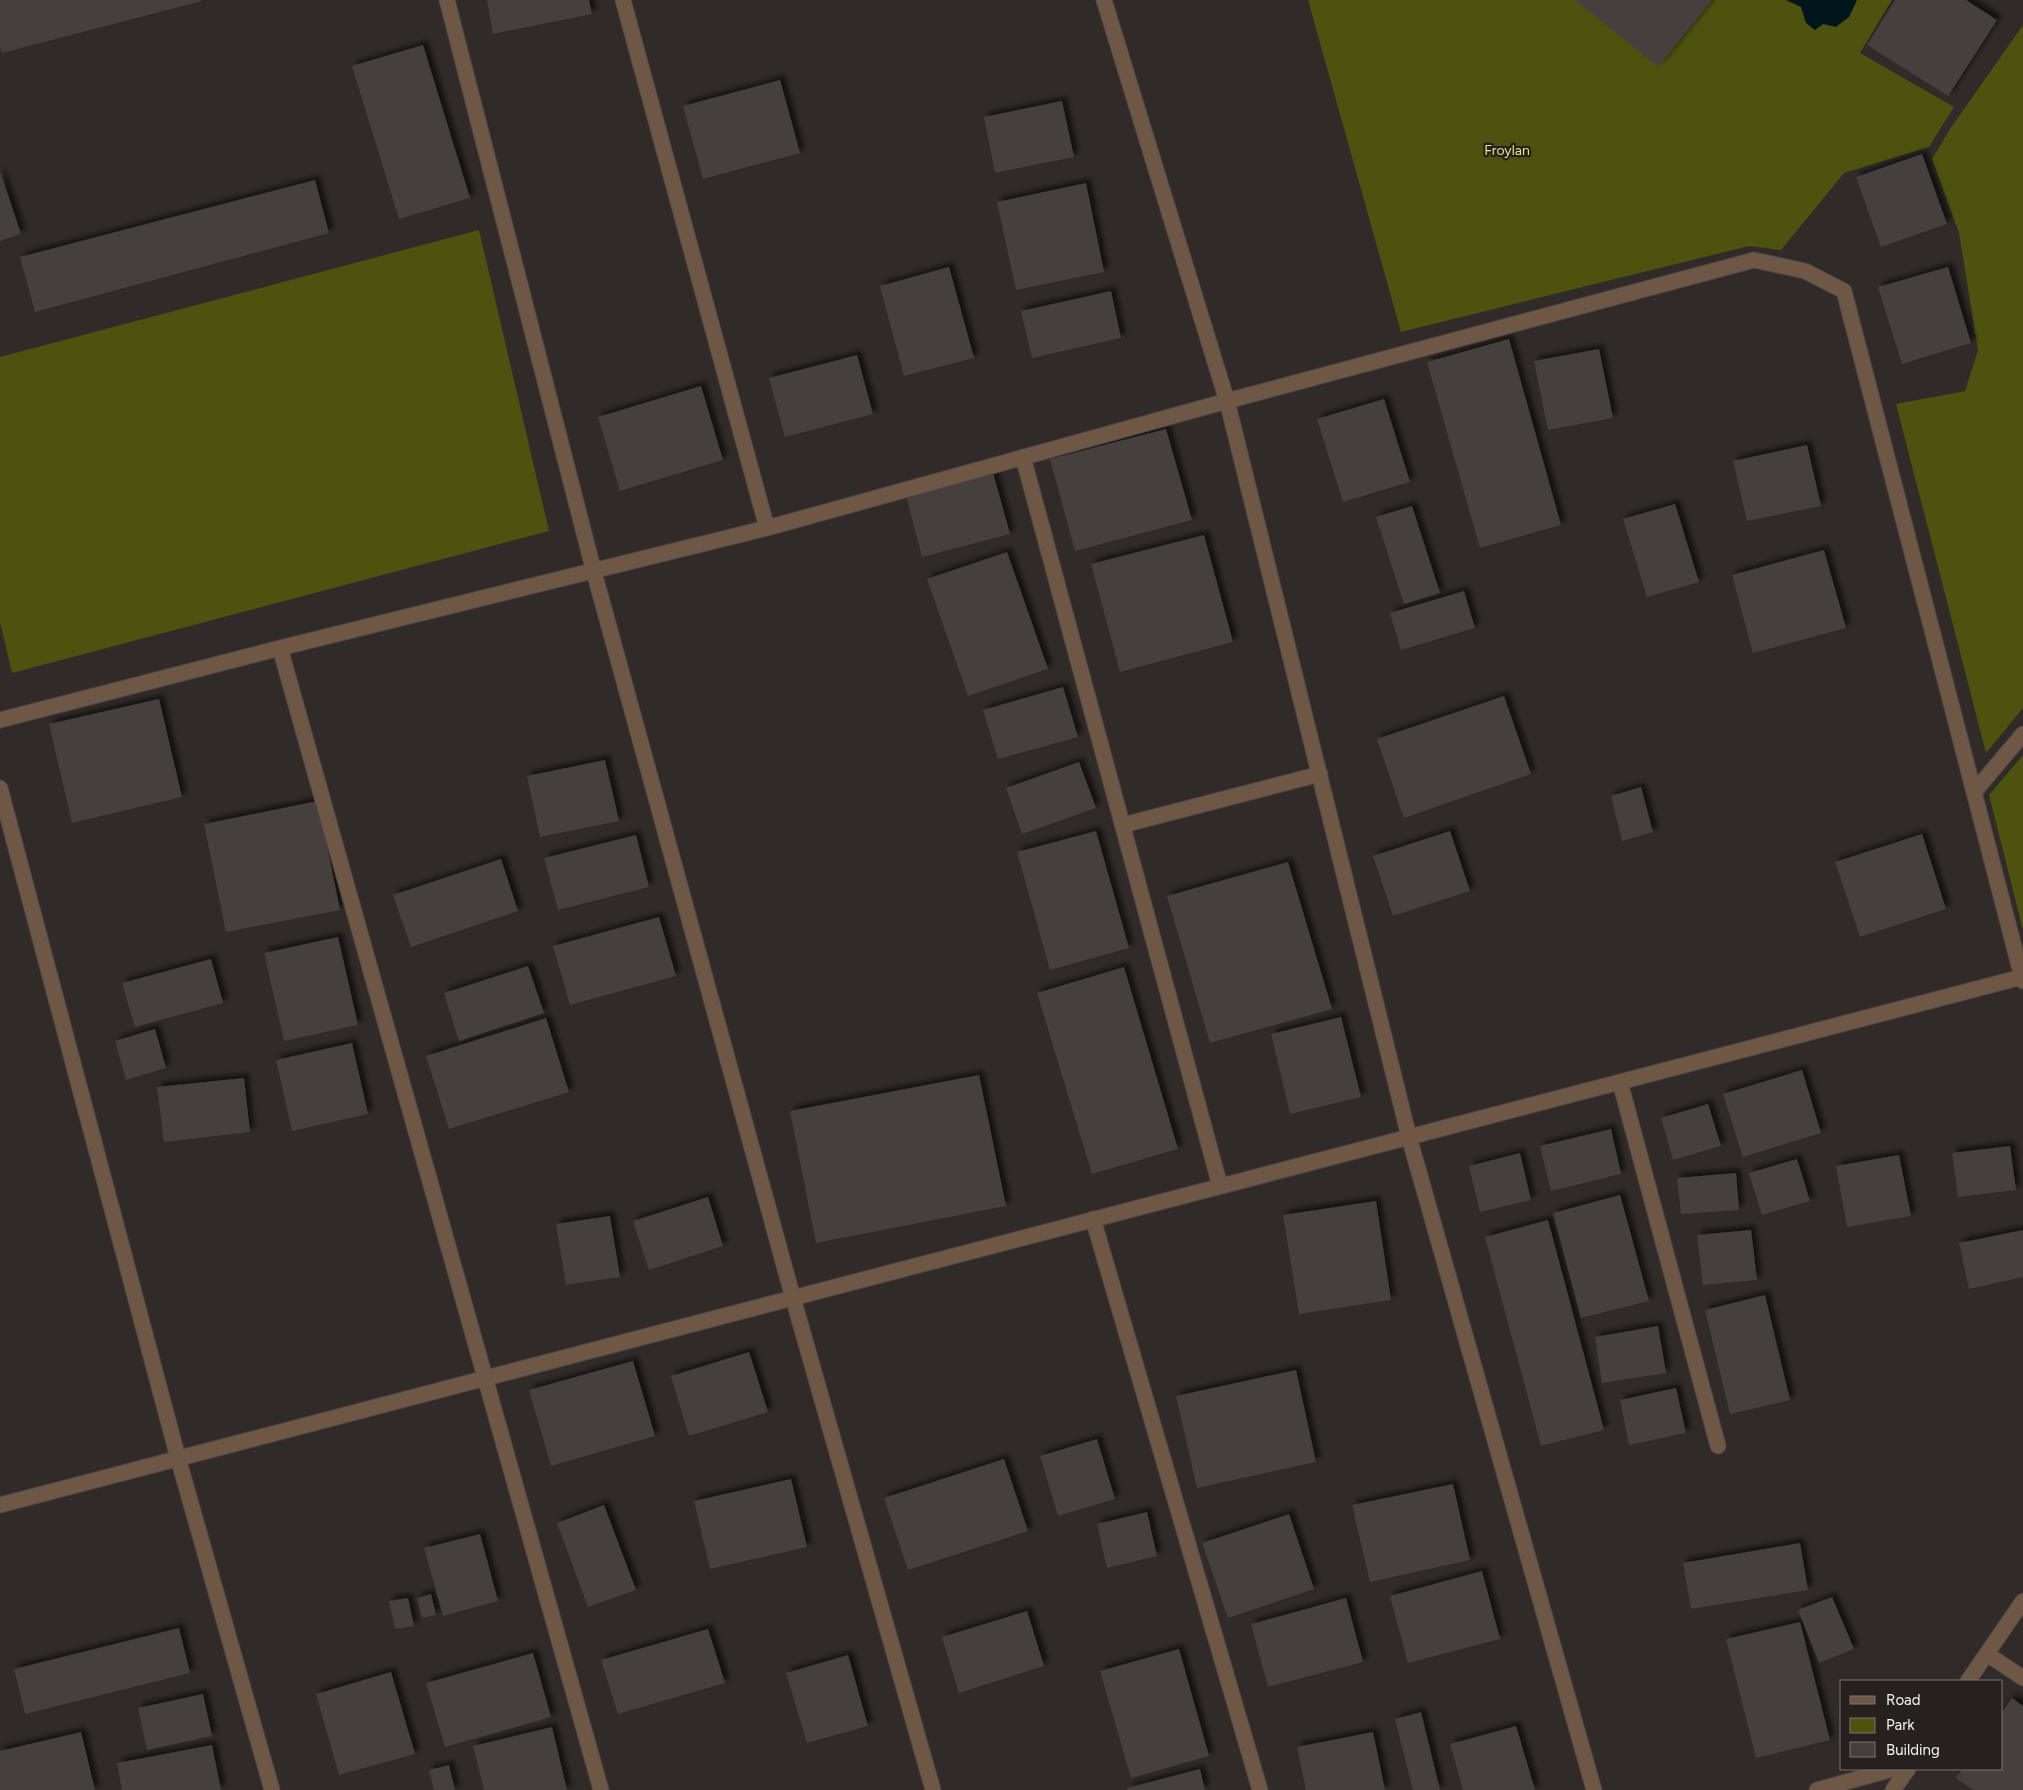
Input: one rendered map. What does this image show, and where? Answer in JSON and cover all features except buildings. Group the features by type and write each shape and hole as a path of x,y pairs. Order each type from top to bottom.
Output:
{"street":[{"path":"448,0 594,572 793,1298 934,1790"},
{"path":"623,0 767,528"},
{"path":"1104,0 1227,401 1409,1137 1594,1790"},
{"path":"0,720 280,648 767,528 1227,401 1754,260 1805,271 1844,291 2022,979 0,1504"},
{"path":"1023,457 1220,1186"},
{"path":"280,648 601,1790"},
{"path":"1974,792 2023,734"},
{"path":"1123,826 1320,774"},
{"path":"0,788 178,1458 272,1790"},
{"path":"1620,1082 1718,1446"},
{"path":"1093,1219 1260,1790"},
{"path":"1969,1680 2023,1602"},
{"path":"1987,1654 2023,1678"},
{"path":"1817,1790 1889,1770"},
{"path":"1893,1790 1907,1770"}],"green space":[{"name":"Froylan","path":"1308,0 1892,0 1860,53 1954,107 1929,147 1844,173 1781,250 1749,246 1401,332"},
{"path":"2023,25 2023,708 1986,753 1896,404 1965,391 1978,350 1959,233 1932,159 1950,129"},
{"path":"479,230 549,531 12,673 0,622 0,357"},
{"path":"2023,755 2023,930 1989,795"}],"water":[{"path":"1786,0 1857,0 1849,17 1836,27 1823,24 1815,30 1806,23 1801,7"}]}
